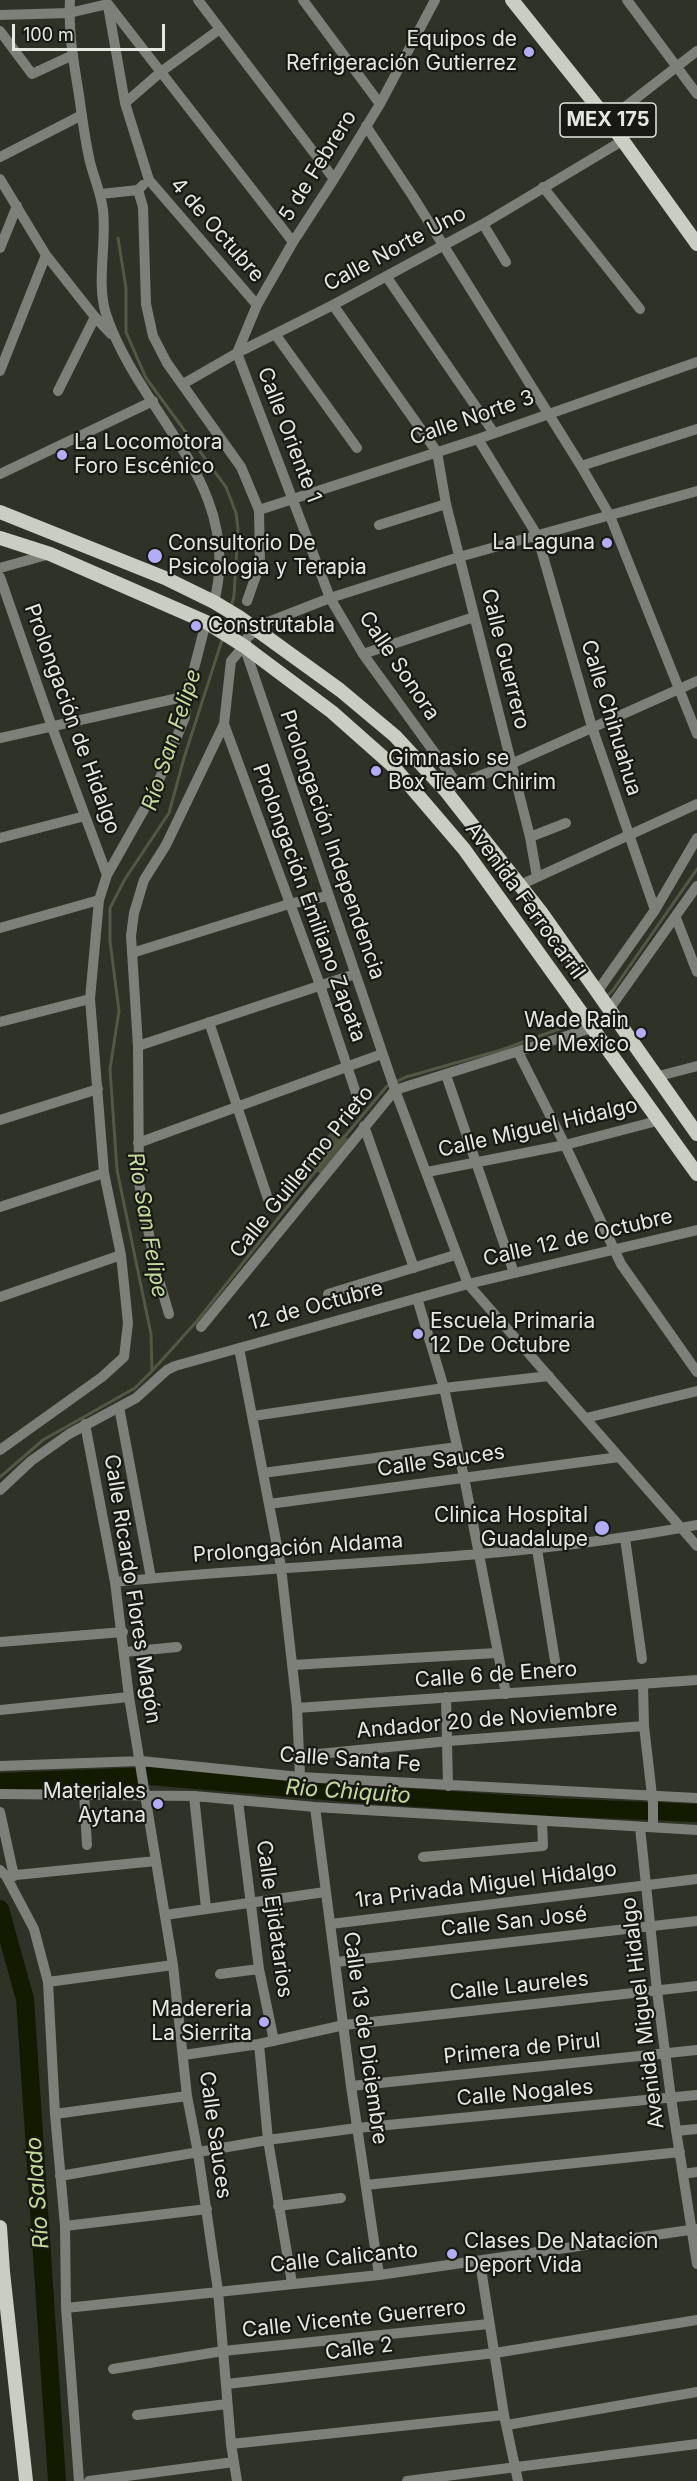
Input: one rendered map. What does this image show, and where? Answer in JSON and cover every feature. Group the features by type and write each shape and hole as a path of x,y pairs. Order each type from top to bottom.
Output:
{"main road":[{"name":"MEX 175","path":"512,0 622,141 697,244"},
{"name":"Avenida Ferrocarril","path":"0,512 165,578 219,605 340,690 395,736 451,787 697,1134"},
{"name":"Avenida Ferrocarril","path":"0,538 50,554 211,625 332,712 393,766 464,849 697,1174"},
{"path":"0,2227 1,2271 26,2481"}],"street":[{"path":"70,0 73,55 82,115 90,161 104,213 102,258 104,310 131,372 153,401 194,468 219,535 219,605"},
{"path":"198,0 334,179"},
{"path":"303,0 380,104"},
{"name":"5 de Febrero","path":"237,353 257,305 293,242 380,104 435,0"},
{"path":"627,0 697,94"},
{"path":"0,15 69,13 108,2"},
{"path":"108,2 293,242"},
{"path":"100,194 138,190 148,180 125,103 108,2"},
{"path":"125,103 162,71 220,29"},
{"path":"0,31 32,74 73,55"},
{"path":"612,117 697,51"},
{"path":"0,157 82,115"},
{"path":"366,126 443,244 610,516 697,734"},
{"name":"Calle Norte Uno","path":"183,384 237,353 333,305 483,224 622,141"},
{"path":"0,178 46,255 95,317 114,337"},
{"name":"4 de Octubre","path":"148,180 257,305"},
{"path":"543,187 640,309"},
{"path":"138,190 143,207 146,304 153,336 167,363 241,467 260,510 260,564 247,601"},
{"path":"0,248 17,206"},
{"path":"483,224 506,262"},
{"path":"0,371 46,255"},
{"path":"386,276 494,433"},
{"path":"333,305 437,452"},
{"path":"58,391 95,317"},
{"path":"275,334 357,448"},
{"name":"Calle Oriente 1","path":"237,353 330,598"},
{"name":"Calle Norte 3","path":"260,510 478,439 546,413 697,362"},
{"path":"0,474 153,401"},
{"path":"581,466 697,429"},
{"name":"Calle Chihuahua","path":"478,439 537,535 592,727 655,910"},
{"name":"Calle Guerrero","path":"437,452 446,504 530,837 537,877"},
{"path":"169,1314 156,1270 139,1183 138,1046 131,936 134,913 144,880 166,845 224,724 231,661 238,643 247,638 255,629 273,619 330,598 459,557 697,491"},
{"path":"379,525 446,504"},
{"path":"0,568 50,554"},
{"name":"Prolongación de Hidalgo","path":"0,577 107,875"},
{"name":"Calle Sonora","path":"330,598 363,654 451,787"},
{"path":"363,654 474,617"},
{"path":"0,1450 102,1377 124,1357 128,1323 121,1255 104,1173 90,999 99,900 107,875 155,790 185,717 187,696 211,625"},
{"name":"Prolongación Independencia","path":"238,643 382,1054 427,1172 455,1255 468,1284"},
{"path":"451,787 511,764 697,681"},
{"path":"0,738 187,696"},
{"name":"Prolongación Emiliano Zapata","path":"224,724 320,985 357,1096"},
{"path":"520,885 697,804"},
{"path":"0,838 85,816"},
{"path":"530,837 566,823"},
{"path":"603,1000 697,838"},
{"path":"603,1000 676,918 697,886"},
{"path":"132,953 289,904 328,896"},
{"path":"0,928 99,900"},
{"path":"676,918 697,972"},
{"path":"138,1046 355,974"},
{"path":"0,1022 90,999"},
{"name":"Calle Guillermo Prieto","path":"201,1327 364,1126 393,1084 446,1075 518,1052 586,1020"},
{"path":"208,1022 268,1199"},
{"path":"518,1052 621,1264 697,1372"},
{"path":"138,1143 382,1054"},
{"path":"656,1077 697,1066"},
{"path":"446,1075 514,1273"},
{"path":"0,1120 98,1089"},
{"name":"Calle Miguel Hidalgo","path":"427,1172 565,1145 657,1121"},
{"path":"364,1126 414,1268"},
{"path":"0,1207 104,1173"},
{"name":"Calle 12 de Octubre","path":"468,1284 697,1230"},
{"path":"0,1298 121,1255"},
{"path":"328,1294 455,1255"},
{"path":"468,1284 697,1546"},
{"name":"12 de Octubre","path":"119,1407 142,1394 166,1370 175,1366 468,1284"},
{"path":"417,1298 444,1388 464,1477 496,1653 506,1694"},
{"path":"239,1348 281,1568 297,1708 300,1777"},
{"path":"253,1416 444,1388 549,1376"},
{"path":"586,1418 697,1391"},
{"path":"0,1490 31,1461 85,1424 119,1407 151,1578"},
{"name":"Calle Ricardo Flores Magón","path":"85,1424 115,1582 123,1632 129,1697 146,1792"},
{"path":"263,1473 457,1447"},
{"name":"Calle Sauces","path":"269,1504 619,1457"},
{"name":"Prolongación Aldama","path":"115,1582 281,1568 480,1556 624,1538 697,1525"},
{"path":"624,1538 642,1659"},
{"path":"537,1549 555,1661"},
{"path":"0,1642 123,1632"},
{"path":"125,1652 177,1647"},
{"path":"293,1665 496,1653"},
{"name":"Calle 6 de Enero","path":"297,1708 697,1680"},
{"path":"643,1685 644,1726 653,1801 653,1823"},
{"path":"0,1710 129,1697"},
{"path":"446,1697 449,1741 448,1786"},
{"name":"Andador 20 de Noviembre","path":"298,1756 449,1741 644,1726"},
{"name":"Calle Santa Fe","path":"0,1766 141,1766 653,1801 697,1798"},
{"path":"0,1794 146,1792 315,1807 640,1827 653,1823 697,1830"},
{"name":"Calle Sauces","path":"146,1792 173,1965 187,2096 198,2152 218,2291 227,2404 237,2481"},
{"path":"84,1793 87,1845"},
{"path":"194,1796 206,1908"},
{"name":"Calle Ejidatarios","path":"238,1801 259,1969 274,2041"},
{"name":"Calle 13 de Diciembre","path":"315,1807 351,2086 379,2275"},
{"path":"0,1812 7,1874 34,1929 48,1982 55,2114 65,2226 66,2308 79,2481"},
{"path":"423,1857 543,1846 542,1821"},
{"name":"Avenida Miguel Hidalgo","path":"640,1827 665,2054 683,2174 695,2229 697,2264"},
{"path":"7,1874 156,1861"},
{"name":"1ra Privada Miguel Hidalgo","path":"331,1924 697,1879"},
{"path":"165,1915 325,1892"},
{"name":"Calle San José","path":"336,1962 697,1921"},
{"path":"48,1982 173,1965"},
{"path":"219,1974 259,1969"},
{"name":"Calle Laureles","path":"184,2055 259,2044 344,2025 697,1986"},
{"path":"259,2044 268,2140 292,2283"},
{"name":"Primera de Pirul","path":"351,2086 697,2050"},
{"name":"Calle Nogales","path":"60,2176 268,2140 357,2128 697,2095"},
{"path":"55,2114 187,2096"},
{"path":"676,2131 697,2129"},
{"path":"366,2185 680,2152"},
{"path":"683,2174 697,2172"},
{"path":"278,2206 341,2198"},
{"path":"65,2226 207,2209"},
{"name":"Calle Calicanto","path":"66,2308 379,2275 695,2229"},
{"path":"480,2262 518,2481"},
{"name":"Calle 2","path":"227,2384 495,2353 697,2320"},
{"name":"Calle Vicente Guerrero","path":"113,2369 223,2351 489,2324"},
{"path":"231,2444 506,2420 697,2392"},
{"path":"137,2415 227,2404"},
{"path":"407,2481 516,2469 697,2444"},
{"path":"89,2481 234,2462"}],"green space":[{"path":"334,1128 349,1140 322,1175 306,1163"}],"waterway":[{"name":"Río San Felipe","path":"118,238 126,288 126,332 146,378 226,487 236,513 238,529 234,596 231,607"},
{"name":"Río San Felipe","path":"225,630 228,616"},
{"name":"Río San Felipe","path":"0,1477 43,1440 135,1388 152,1371 151,1334 117,1170 110,1069 119,1011 110,941 110,908 125,879 169,813 223,637"},
{"path":"606,997 697,869"},
{"path":"152,1371 197,1321 314,1173 387,1086 406,1077 501,1050 570,1025 579,1018"},
{"name":"Rio Chiquito","path":"0,1782 149,1776 360,1794 553,1807 697,1813"},
{"name":"Río Salado","path":"0,1909 25,1999 57,2481"}],"place":[{"name":"Equipos de Refrigeración Gutierrez","path":"529,52"},
{"name":"La Locomotora Foro Escénico","path":"62,455"},
{"name":"La Laguna","path":"607,543"},
{"name":"Consultorio De Psicologia y Terapia","path":"155,556"},
{"name":"Construtabla","path":"196,626"},
{"name":"Gimnasio se Box Team Chirim","path":"376,771"},
{"name":"Wade Rain De Mexico","path":"641,1033"},
{"name":"Escuela Primaria 12 De Octubre","path":"418,1334"},
{"name":"Clinica Hospital Guadalupe","path":"602,1528"},
{"name":"Materiales Aytana","path":"158,1804"},
{"name":"Madereria La Sierrita","path":"264,2022"},
{"name":"Clases De Natacion Deport Vida","path":"452,2254"}]}
